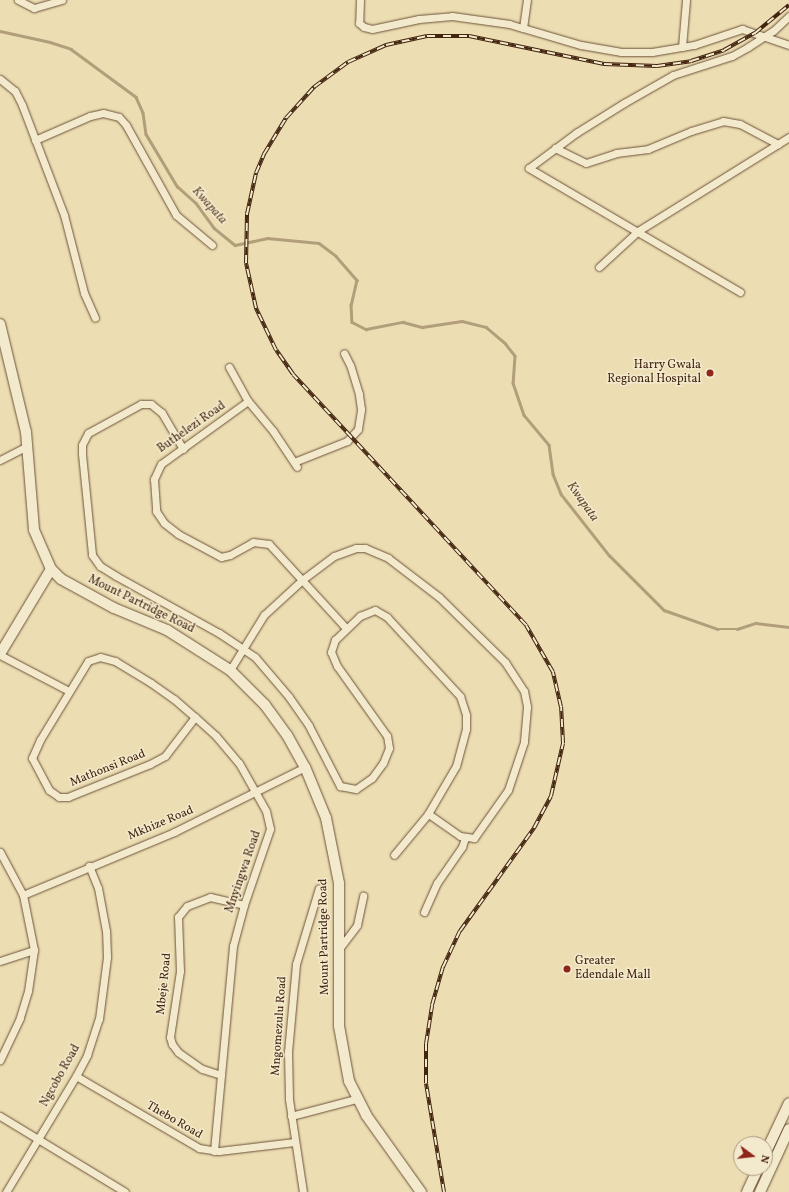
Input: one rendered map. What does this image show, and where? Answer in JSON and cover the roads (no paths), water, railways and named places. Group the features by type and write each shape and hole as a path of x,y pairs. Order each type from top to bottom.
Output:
{"street":[{"path":"18,0 34,8 62,0"},
{"path":"360,0 359,23 368,28 381,29 419,19 447,16 479,18 524,28 581,45 621,52 652,52 703,43 737,29 789,45"},
{"path":"524,28 527,0"},
{"path":"682,47 686,0"},
{"path":"740,292 529,168 555,148 673,75 732,56 766,37 789,16"},
{"path":"0,79 15,91 35,140 64,215 84,293 95,318"},
{"path":"35,140 90,116 103,113 119,117 126,125 176,215 212,245"},
{"path":"555,148 586,163 616,153 648,149 691,131 723,121 740,124 778,144"},
{"path":"599,267 638,231 789,137"},
{"name":"Mount Partridge Road","path":"0,324 28,446 34,530 51,569 61,579 114,608 167,630 230,670 265,705 288,735 305,766 326,818 333,846 339,883 341,1047 356,1099 422,1192"},
{"path":"229,366 248,401 273,430 295,464 347,441 358,429 361,409 350,365 344,353"},
{"name":"Buthelezi Road","path":"248,401 161,464 154,479 156,511 164,523 202,549 221,557 230,555 253,542 265,542 302,580"},
{"path":"183,449 162,413 151,404 141,404 88,433 82,445 82,454 92,555 100,566 255,657 290,697 309,726 336,782 344,788 356,789 377,772 387,757 389,742 332,657 332,647 346,628 366,612 381,612 460,696 466,715 464,741 456,766 428,814 394,855"},
{"path":"0,460 28,446"},
{"path":"230,670 242,648 264,615 302,580 334,556 344,551 365,548 379,552 439,597 485,642 515,677 524,691 527,707 527,725 519,763 508,790 474,838 465,838 428,814"},
{"path":"51,569 0,655 69,691"},
{"path":"302,580 346,628"},
{"name":"Mathonsi Road","path":"96,656 88,661 69,691 40,740 32,758 49,790 59,797 77,793 150,764 165,756 195,717"},
{"name":"Mnyingwa Road","path":"96,656 115,661 145,680 195,717 228,749 256,792 266,811 270,829 244,905 233,946 214,1151"},
{"name":"Mkhize Road","path":"23,895 174,832 305,766"},
{"path":"424,912 437,883 462,847 465,838"},
{"path":"0,852 23,895 34,950 28,992 20,1018 0,1060"},
{"name":"Ngcobo Road","path":"6,1192 76,1076 87,1055 99,1019 107,957 102,910 90,866"},
{"name":"Mngomezulu Road","path":"304,1192 294,1142 287,1076 295,972 303,935 318,888"},
{"path":"339,949 356,924 363,896"},
{"name":"Mbeje Road","path":"221,1075 202,1069 178,1052 172,1044 170,1037 180,970 178,917 187,906 210,897 244,905"},
{"path":"0,961 34,950"},
{"name":"Thebo Road","path":"76,1076 189,1143 214,1151 294,1142"},
{"path":"291,1116 356,1099"},
{"path":"773,1137 789,1103"},
{"path":"0,1116 126,1192"},
{"path":"760,1192 789,1129"},
{"path":"747,1192 754,1176"}],"waterway":[{"name":"Kwapata","path":"0,31 50,42 71,49 136,97 143,113 146,134 177,186 196,203 214,228 235,245 267,238 319,243 336,256 357,280 351,305 352,322 366,329 403,322 422,327 462,321 486,327 505,343 515,356 513,383 524,415 549,445 553,474 561,494 609,555 664,610 718,629 737,629 756,623 789,627"}],"railway":[{"path":"444,1192 426,1083 426,1044 432,1005 443,967 460,931 534,828 551,796 563,743 561,707 553,672 526,625 293,374 276,350 256,308 246,263 247,214 256,173 264,154 286,118 314,87 348,62 386,45 427,36 469,36 604,64 657,66 691,61 724,50 755,33 789,5"}],"place":[{"name":"Harry Gwala Regional Hospital","path":"710,373"},
{"name":"Greater Edendale Mall","path":"567,969"}]}
